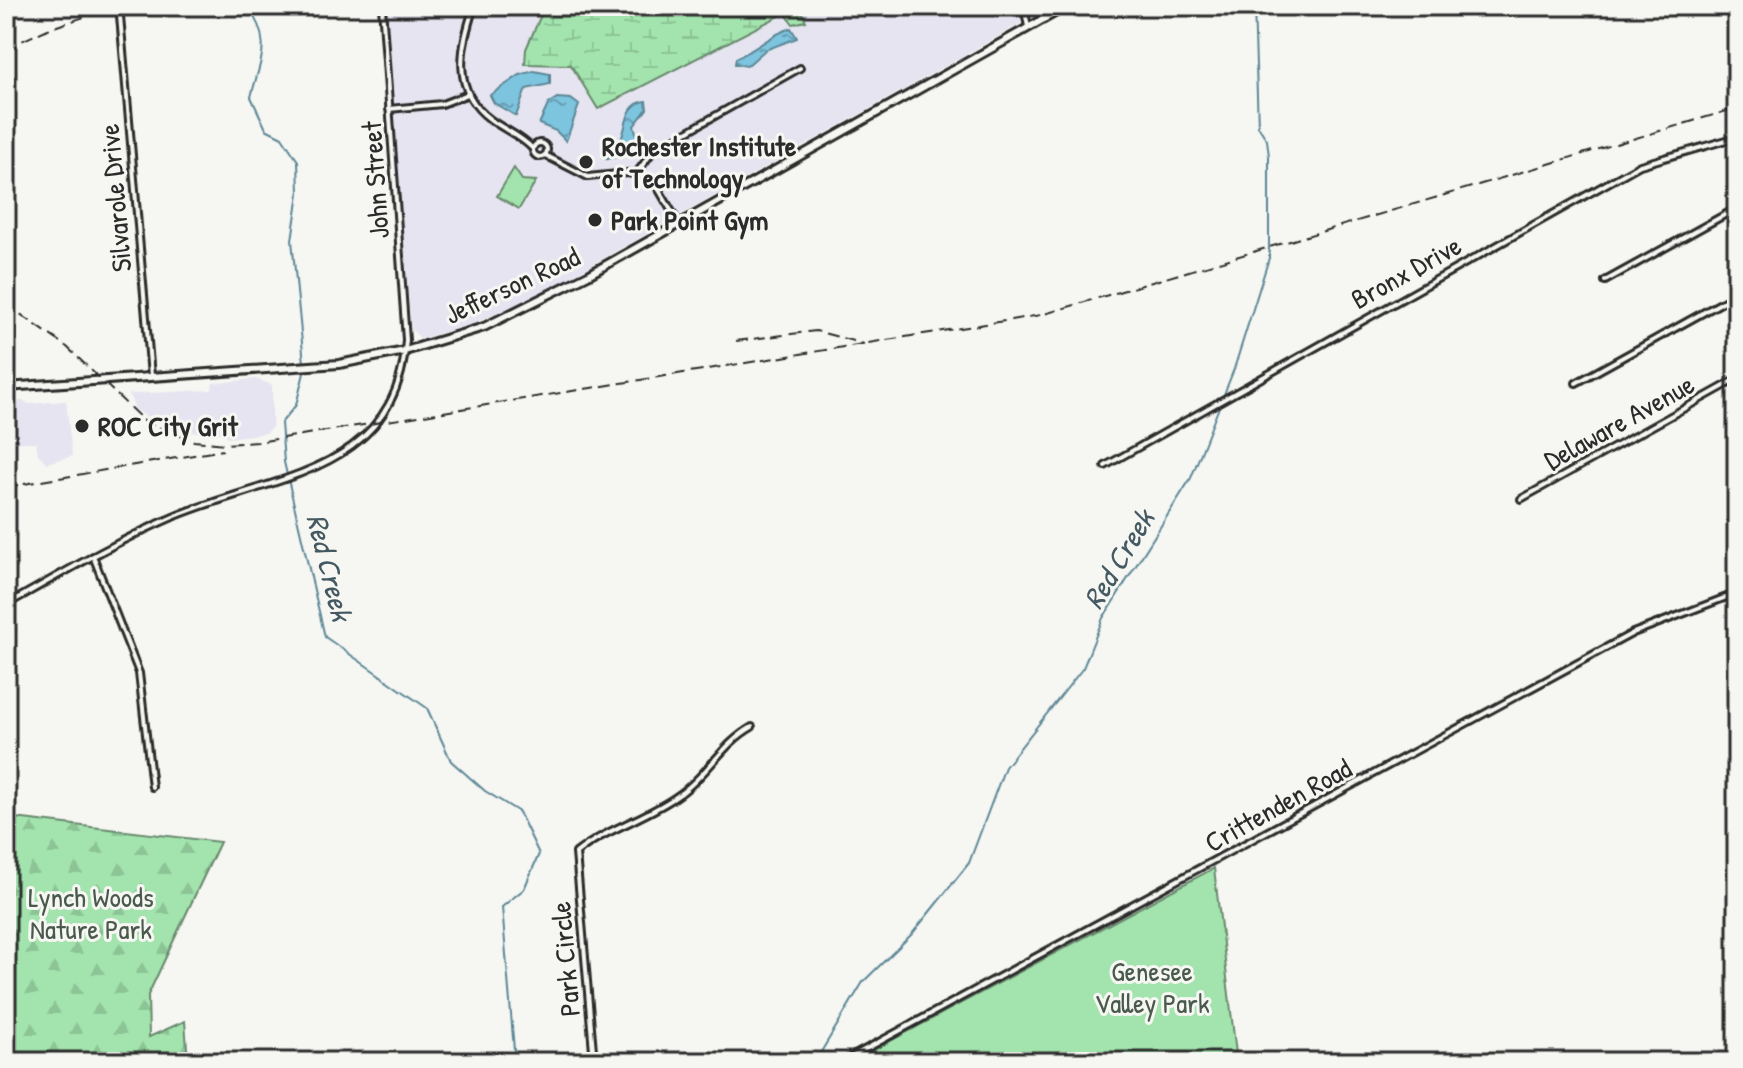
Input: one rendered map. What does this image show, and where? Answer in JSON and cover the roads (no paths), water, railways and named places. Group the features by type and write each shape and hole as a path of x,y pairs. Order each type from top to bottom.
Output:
{"main road":[{"name":"Jefferson Road","path":"6,387 312,366 405,351 520,312 1067,6"}],"street":[{"name":"John Street","path":"6,605 93,556 187,512 301,474 343,455 375,427 397,388 405,351 382,6"},
{"path":"474,6 460,54 461,76 468,94 487,117 534,146 538,157 546,153"},
{"path":"1024,6 1029,28"},
{"name":"Silvarole Drive","path":"120,16 151,377"},
{"path":"636,174 643,159 653,151 800,68"},
{"path":"389,109 442,104 468,94"},
{"name":"Bronx Drive","path":"1105,466 1640,165 1737,137"},
{"path":"534,146 543,143 546,153 588,177 636,174 658,188 679,224"},
{"path":"1605,281 1737,208"},
{"path":"1576,383 1737,294"},
{"name":"Delaware Avenue","path":"1521,499 1737,379"},
{"path":"93,556 139,673 152,787"},
{"name":"Crittenden Road","path":"842,1062 1633,633 1737,593"},
{"name":"Park Circle","path":"594,1062 576,853 679,795 695,782 729,741 752,727"}],"water":[{"path":"791,28 797,38 765,50 747,66 735,64 736,58"},
{"path":"534,71 550,74 550,84 526,89 516,116 494,103 490,95 520,75"},
{"path":"557,98 571,99 579,105 566,141 556,131 539,124 549,103"},
{"path":"646,101 647,109 634,126 638,139 620,156 607,159 622,138 633,107"}],"waterway":[{"name":"Red Creek","path":"247,6 255,18 262,40 261,60 251,97 266,129 282,137 298,161 299,193 292,240 304,363"},
{"name":"Red Creek","path":"815,1062 863,982 912,934 969,863 1005,767 1083,668 1103,618 1191,478 1234,369 1269,258 1269,156 1267,140 1258,126 1254,6"},
{"name":"Red Creek","path":"305,369 296,405 281,423 284,462 325,637 427,708 451,761 485,791 519,812 539,854 524,889 502,907 515,1062"}],"railway":[{"path":"6,48 48,29 118,6"},
{"path":"6,304 67,347 145,422 194,441 226,444 258,442 1041,315 1737,108"},
{"path":"736,341 816,331 864,344"},
{"path":"6,487 223,450"}],"place":[{"name":"Rochester Institute of Technology","path":"586,162"},
{"name":"Park Point Gym","path":"595,220"},
{"name":"ROC City Grit","path":"82,426"}],"park label":[{"name":"Lynch Woods Nature Park","path":"91,913"},
{"name":"Genesee Valley Park","path":"1152,987"}]}
